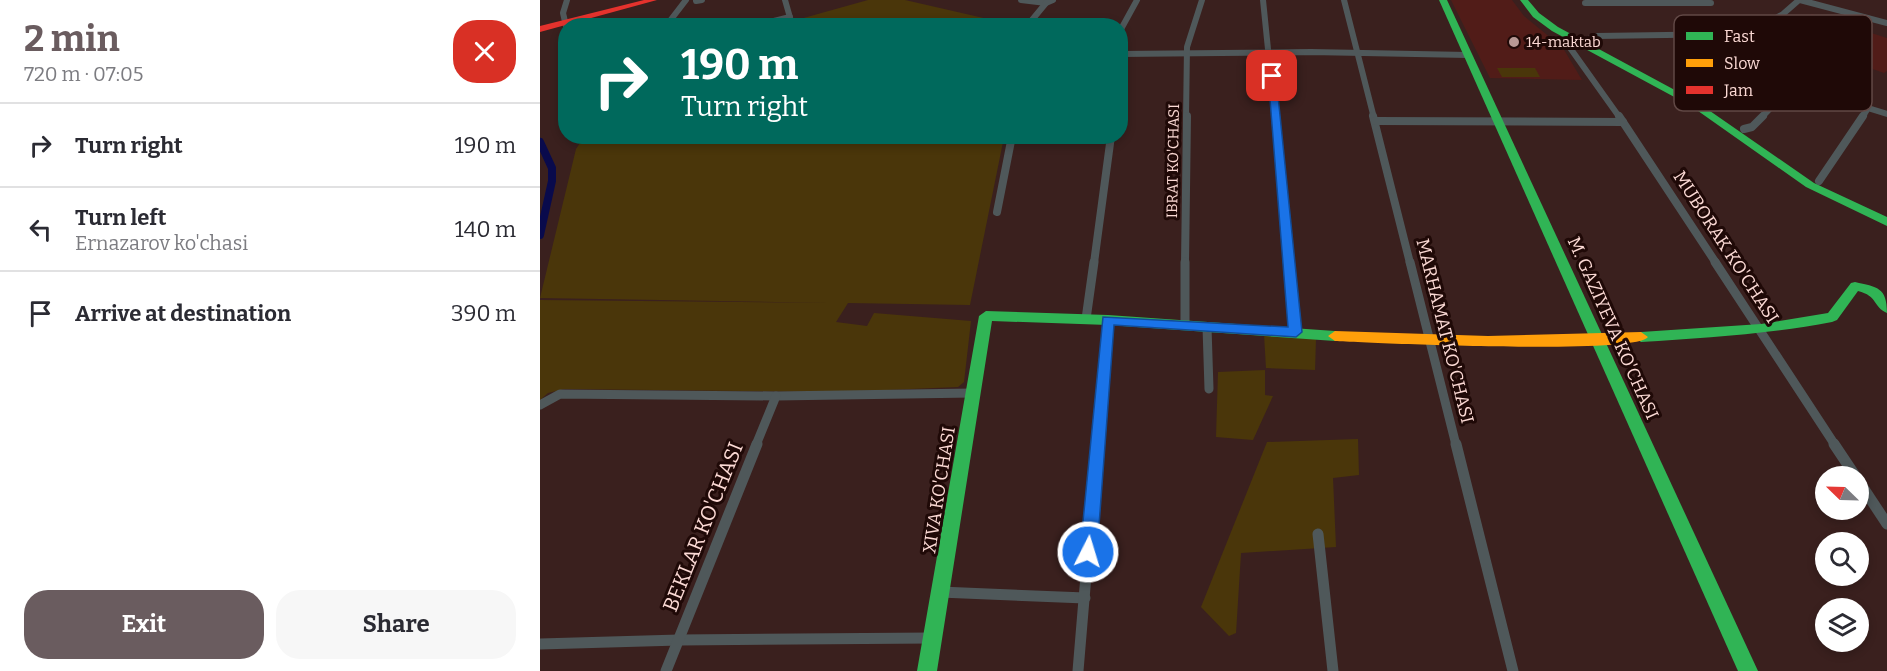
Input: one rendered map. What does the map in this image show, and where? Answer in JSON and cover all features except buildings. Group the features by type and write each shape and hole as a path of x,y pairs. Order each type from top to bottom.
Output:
{"street":[{"path":"564,18 567,0"},
{"path":"590,18 653,0"},
{"path":"672,18 686,0"},
{"path":"1021,0 1049,2"},
{"path":"1127,18 1137,0"},
{"name":"IBRAT KO'CHASI","path":"1185,325 1187,47 1202,0"},
{"path":"1263,0 1296,332"},
{"name":"MARHAMAT KO'CHASI","path":"1344,0 1513,671"},
{"name":"M. GAZIYEVA KO'CHASI","path":"1443,0 1501,123 1748,671"},
{"path":"1524,0 1541,20 1674,86"},
{"path":"1533,0 1550,19 1579,39 1674,93"},
{"path":"1663,0 1671,3"},
{"path":"1781,15 1800,0 1859,15"},
{"path":"787,2 790,18"},
{"path":"1034,18 1049,2"},
{"path":"1585,3 1711,3"},
{"path":"1872,18 1887,22"},
{"path":"540,29 558,26"},
{"path":"1579,39 1596,36 1674,35"},
{"name":"MUBORAK KO'CHASI","path":"1579,39 1568,45 1623,122 1849,466"},
{"path":"1128,54 1468,55"},
{"path":"1872,109 1887,114"},
{"path":"1704,111 1810,185 1887,222"},
{"path":"1716,111 1819,181 1887,213"},
{"path":"1744,129 1752,127 1768,111"},
{"path":"1819,181 1866,111"},
{"path":"1375,121 1623,122"},
{"path":"997,212 1010,144"},
{"path":"1110,144 1086,319 1430,342 1599,340 1795,325 1832,317 1855,286 1874,291 1887,308"},
{"name":"XIVA KO'CHASI","path":"927,671 986,316 1086,319"},
{"path":"1078,671 1107,320"},
{"path":"1207,327 1209,389"},
{"path":"540,405 560,394 776,396 973,393"},
{"name":"BEKLAR KO'CHASI","path":"666,671 776,396"},
{"name":"MUBORAK KO'CHASI","path":"1869,497 1887,524"},
{"path":"1318,534 1333,671"},
{"path":"940,592 1084,598"},
{"path":"540,644 679,640 932,638"}],"shaded area":[{"path":"868,0 905,0 983,18 804,18"},
{"name":"14-maktab","path":"1451,0 1512,0 1524,16 1563,48 1582,80 1490,78"},
{"path":"1872,33 1887,38 1887,71 1884,73 1872,69"},
{"path":"1497,68 1535,68 1540,77 1502,77"},
{"path":"579,144 1003,144 970,305 848,303 836,322 867,326 874,313 971,321 964,382 958,387 839,392 564,389 548,393 540,400 540,300 831,303 540,298 576,149"},
{"path":"1264,334 1316,339 1315,370 1266,368"},
{"path":"1265,370 1265,395 1273,396 1253,440 1216,437 1218,372"},
{"path":"1358,439 1359,475 1333,478 1336,547 1241,553 1236,633 1229,636 1201,607 1267,442"}],"waterway":[{"path":"540,142 552,168 552,181 540,235"}],"traffic: fast":[{"path":"1443,0 1748,671"},
{"path":"1524,0 1536,15 1555,29 1674,93"},
{"path":"1704,111 1810,185 1887,222"},
{"path":"1641,337 1761,328 1832,317 1855,286 1874,291 1887,308"},
{"path":"927,671 986,316 1108,320 1335,336"}],"traffic: slow":[{"path":"1335,336 1488,341 1564,341 1641,337"}],"traffic: jam":[{"path":"583,18 653,0"},
{"path":"540,29 558,24"}],"place":[{"name":"14-maktab","path":"1514,42"}],"route":[{"path":"1088,552 1107,320 1296,332 1272,76"}]}
